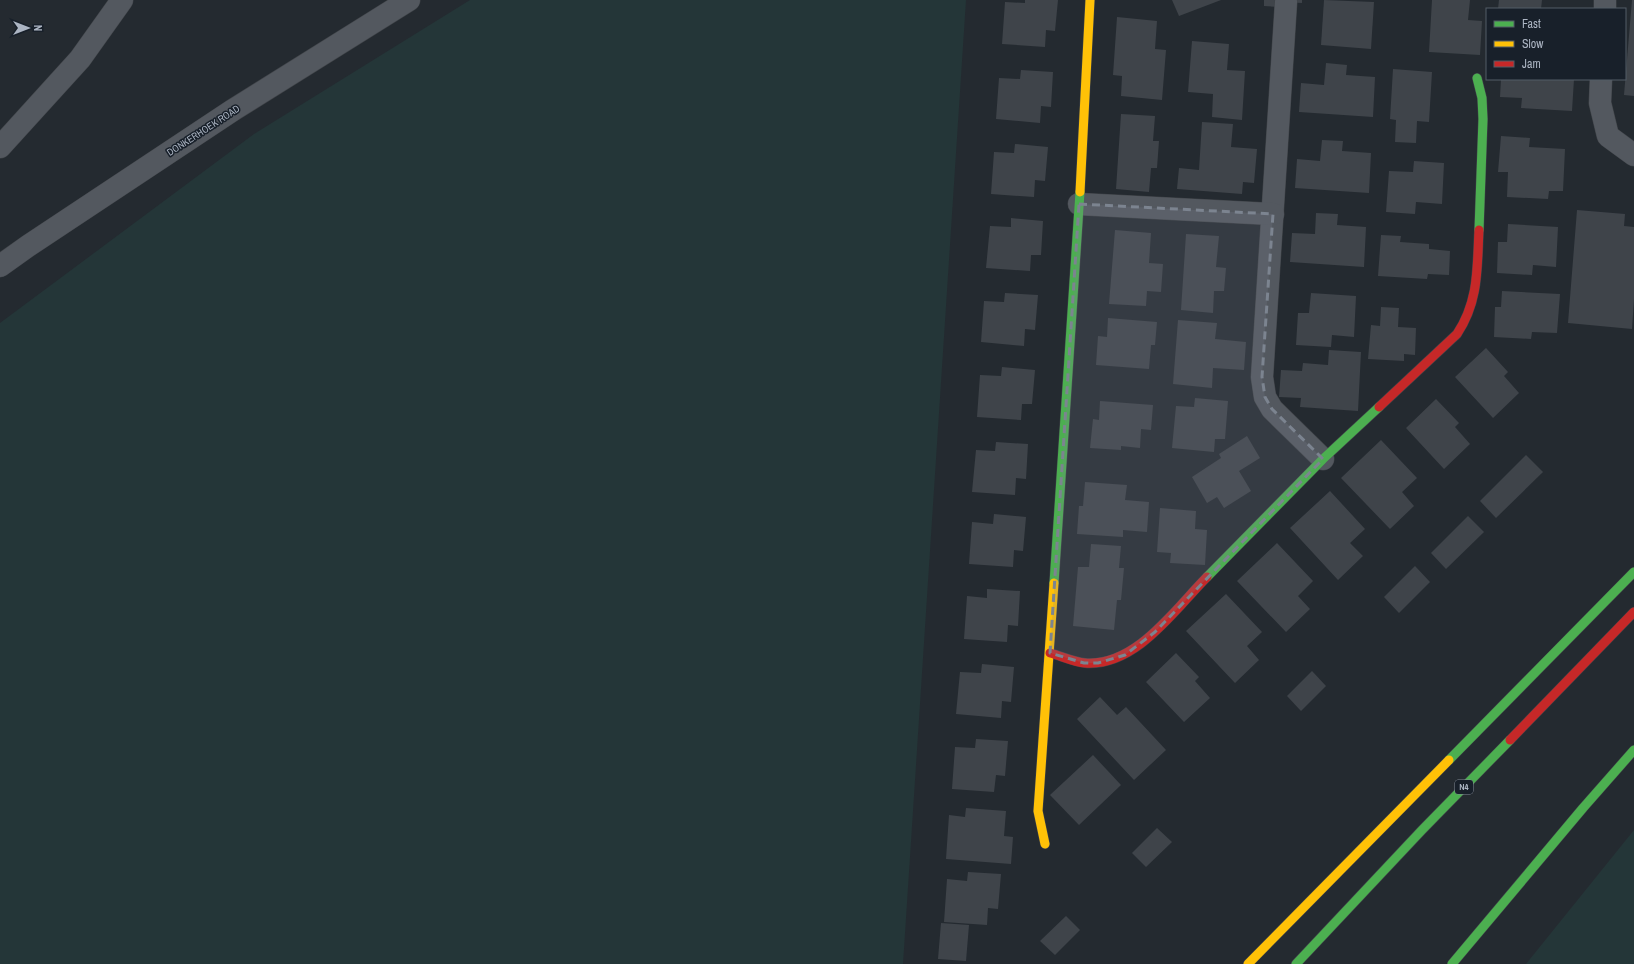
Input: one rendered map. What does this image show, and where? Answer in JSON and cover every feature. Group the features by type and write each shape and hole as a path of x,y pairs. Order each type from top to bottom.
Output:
{"main road":[{"path":"1046,844 1038,812 1050,653 1079,204 1090,0"},
{"path":"1050,653 1084,663 1098,663 1125,655 1155,632 1323,459 1457,334 1467,320 1473,303 1477,280 1483,126 1482,98 1477,78"},
{"path":"1248,964 1634,572"},
{"name":"N4","path":"1296,964 1422,830 1634,612"},
{"path":"1452,964 1634,750"}],"street":[{"path":"0,147 80,58 122,0"},
{"name":"DONKERHOEK ROAD","path":"0,266 233,110 409,0"},
{"path":"1286,2 1262,377 1264,397 1272,409 1323,459"},
{"path":"1601,80 1600,103 1608,136 1634,156"},
{"path":"1079,204 1273,214"}],"highlighted area":[{"path":"1079,204 1273,214 1262,377 1265,397 1272,409 1323,459 1155,632 1125,655 1098,663 1084,663 1050,653"}],"shaded area":[{"path":"470,0 966,0 903,964 0,964 0,323 254,134"},
{"path":"1634,830 1634,964 1526,964"}],"building":[{"path":"1025,0 1058,0 1055,31 1046,30 1045,47 1002,44 1005,2 1025,3"},
{"path":"1172,0 1221,0 1179,16"},
{"path":"1264,0 1302,0 1302,3 1280,2 1280,7 1264,6"},
{"path":"1324,0 1374,2 1371,49 1321,45"},
{"path":"1432,0 1470,0 1468,20 1482,21 1480,55 1429,52"},
{"path":"1499,0 1542,0 1541,8 1498,8"},
{"path":"1632,0 1634,0 1634,96 1624,95"},
{"path":"1117,17 1157,21 1155,49 1166,50 1162,100 1121,96 1122,76 1113,75"},
{"path":"1192,41 1229,44 1227,70 1245,71 1242,120 1212,117 1213,94 1188,92"},
{"path":"1326,63 1347,65 1346,75 1375,77 1373,117 1299,112 1301,83 1324,85"},
{"path":"1393,69 1432,72 1429,122 1417,121 1416,143 1395,142 1396,120 1390,119"},
{"path":"1021,70 1053,72 1051,107 1041,106 1040,123 996,119 999,78 1020,79"},
{"path":"1501,80 1574,80 1572,111 1521,108 1522,98 1500,97"},
{"path":"1121,114 1155,116 1153,141 1159,141 1157,168 1151,168 1149,192 1116,189"},
{"path":"1202,122 1233,124 1231,147 1257,149 1254,183 1243,182 1242,194 1177,189 1179,168 1199,170"},
{"path":"1501,136 1530,138 1529,147 1565,149 1563,191 1549,191 1548,199 1507,197 1508,172 1498,172"},
{"path":"1322,140 1343,141 1342,151 1371,153 1369,193 1295,188 1297,159 1320,161"},
{"path":"1015,144 1048,147 1045,181 1035,180 1034,197 991,194 994,152 1014,153"},
{"path":"1414,161 1444,163 1442,204 1416,202 1415,214 1386,212 1389,171 1413,172"},
{"path":"1577,210 1625,214 1624,226 1634,227 1634,299 1632,329 1568,323"},
{"path":"1316,213 1338,214 1337,225 1366,227 1364,267 1290,262 1292,233 1315,234"},
{"path":"1011,218 1043,221 1041,255 1031,255 1030,271 986,268 990,226 1011,227"},
{"path":"1508,224 1558,227 1556,267 1533,265 1532,275 1497,273 1498,242 1507,242"},
{"path":"1115,230 1151,233 1149,263 1163,264 1161,292 1147,291 1146,306 1109,304"},
{"path":"1186,234 1219,236 1216,267 1226,268 1224,291 1214,291 1213,313 1181,310"},
{"path":"1381,235 1401,236 1400,242 1429,244 1429,249 1450,251 1449,275 1428,274 1427,279 1378,276"},
{"path":"1502,291 1560,294 1557,333 1532,332 1531,339 1494,337 1495,307 1501,307"},
{"path":"1005,293 1038,295 1035,330 1025,329 1024,346 981,342 984,301 1004,302"},
{"path":"1311,293 1356,296 1354,337 1332,335 1331,347 1296,345 1298,313 1309,313"},
{"path":"1381,307 1399,308 1398,327 1416,328 1415,355 1404,354 1404,361 1368,359 1371,325 1380,326"},
{"path":"1108,318 1157,322 1155,345 1151,345 1149,369 1096,365 1098,336 1107,337"},
{"path":"1178,320 1217,323 1215,339 1246,342 1244,370 1213,368 1212,388 1173,384"},
{"path":"1486,348 1508,372 1504,376 1519,393 1493,418 1455,377"},
{"path":"1329,350 1361,352 1358,411 1300,407 1301,398 1279,397 1281,370 1302,371 1303,363 1328,365"},
{"path":"1002,367 1035,370 1032,404 1022,404 1021,420 977,417 980,375 1001,376"},
{"path":"1195,398 1228,401 1225,439 1215,439 1214,452 1172,448 1176,406 1194,407"},
{"path":"1436,399 1459,423 1455,427 1470,444 1444,469 1406,428"},
{"path":"1100,401 1153,405 1151,430 1141,429 1140,448 1121,446 1121,450 1090,448 1093,419 1099,420"},
{"path":"1247,436 1260,458 1239,471 1251,491 1224,508 1217,497 1207,503 1192,477 1221,458 1219,454"},
{"path":"1381,440 1417,478 1402,492 1414,506 1390,529 1341,478"},
{"path":"996,442 1028,444 1026,479 1016,478 1015,495 972,492 976,450 995,451"},
{"path":"1526,455 1543,472 1496,518 1480,501"},
{"path":"1085,482 1127,485 1125,500 1149,502 1147,532 1123,530 1123,537 1077,534 1079,506 1083,506"},
{"path":"1330,491 1365,529 1350,543 1363,556 1338,580 1290,528"},
{"path":"1160,508 1196,511 1195,529 1207,530 1205,565 1170,563 1171,553 1157,552"},
{"path":"994,514 1026,517 1023,551 1014,550 1013,567 969,564 972,522 993,524"},
{"path":"1468,516 1484,532 1446,569 1431,553"},
{"path":"1277,543 1313,581 1298,596 1310,609 1286,632 1237,581"},
{"path":"1091,544 1121,546 1119,568 1124,568 1121,600 1117,600 1114,630 1073,626 1078,567 1089,567"},
{"path":"1415,566 1430,582 1399,613 1384,597"},
{"path":"987,589 1020,591 1018,626 1008,625 1007,642 964,639 967,596 987,598"},
{"path":"1226,594 1262,632 1247,646 1259,660 1235,683 1186,631"},
{"path":"1176,653 1199,677 1195,681 1210,698 1184,722 1146,682"},
{"path":"982,664 1014,667 1011,702 1002,701 1001,718 956,714 960,672 981,673"},
{"path":"1312,671 1326,686 1301,711 1287,696"},
{"path":"1100,697 1117,715 1126,707 1166,750 1134,780 1077,719"},
{"path":"976,739 1008,741 1005,776 996,775 994,792 952,789 955,747 975,748"},
{"path":"1093,755 1121,785 1079,825 1050,795"},
{"path":"966,808 1006,811 1004,836 1013,837 1011,864 946,859 949,815 965,817"},
{"path":"1157,828 1172,842 1146,867 1132,853"},
{"path":"968,872 1001,874 998,909 988,908 987,925 944,922 947,879 967,881"},
{"path":"1066,916 1080,930 1055,955 1040,941"},
{"path":"941,923 969,925 966,961 938,959"}],"traffic: fast":[{"path":"1477,78 1482,98 1483,119 1479,230"},
{"path":"1054,583 1080,192"},
{"path":"1207,577 1323,459 1379,407"},
{"path":"1449,760 1634,572"},
{"path":"1296,964 1422,830 1510,740"},
{"path":"1452,964 1583,808 1634,750"}],"traffic: slow":[{"path":"1080,192 1090,0"},
{"path":"1045,844 1038,811 1054,583"},
{"path":"1248,964 1449,760"}],"traffic: jam":[{"path":"1379,407 1457,334 1464,322 1476,284 1479,230"},
{"path":"1050,653 1085,663 1104,662 1121,656 1138,646 1153,634 1207,577"},
{"path":"1510,740 1634,612"}]}
